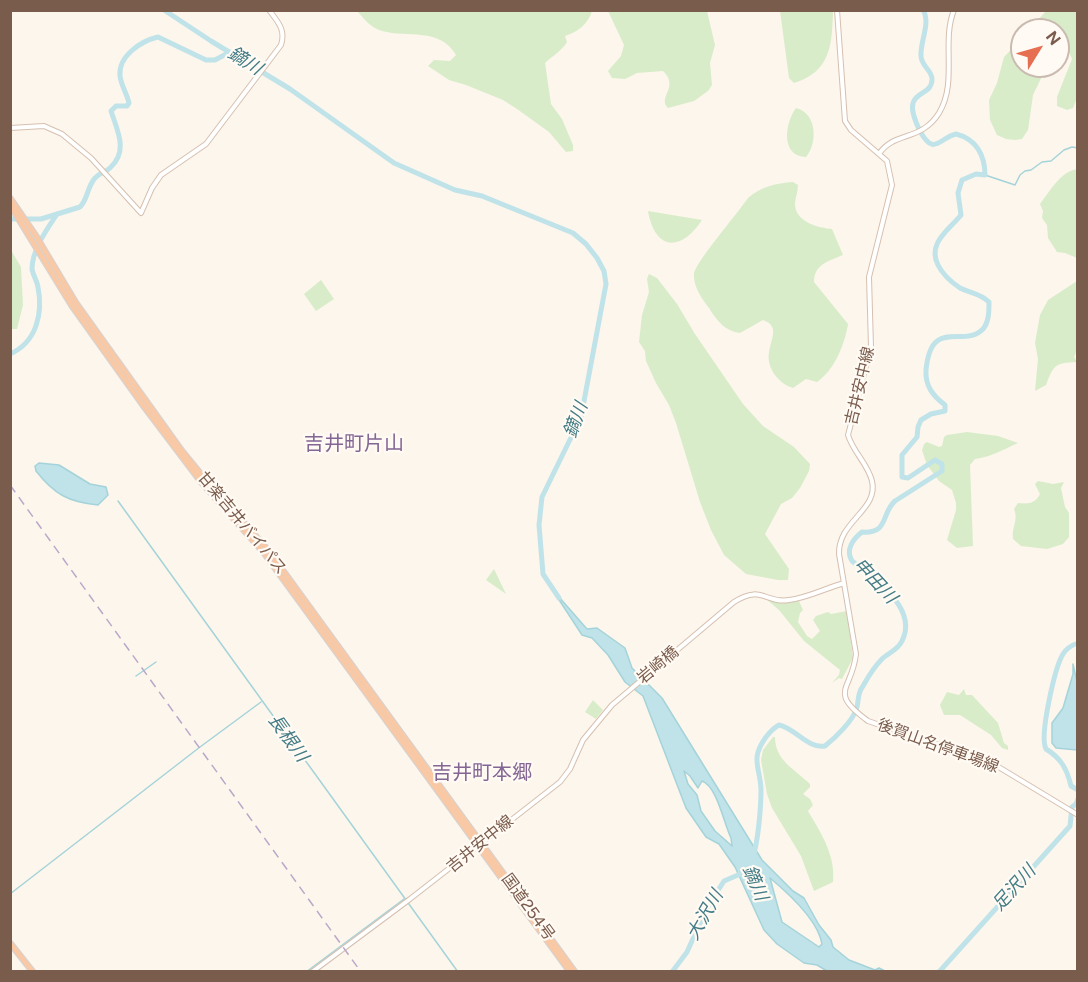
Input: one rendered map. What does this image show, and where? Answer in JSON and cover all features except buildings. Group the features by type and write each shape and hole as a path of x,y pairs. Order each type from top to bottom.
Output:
{"highway":[{"name":"甘楽吉井バイパス","path":"10,198 76,303 182,451 268,550 479,844"},
{"name":"甘楽吉井バイパス","path":"10,206 19,213"},
{"name":"国道254号","path":"479,844 570,972"},
{"name":"国道254号","path":"479,844 575,972"},
{"path":"10,943 33,972"}],"main road":[{"path":"10,128 39,126 55,130 70,140 101,168 141,213 152,188 161,175 206,144 281,45 284,33 269,10"},
{"path":"837,10 845,121 851,130 879,154 888,143 924,129 939,113 946,96 954,10"},
{"name":"吉井安中線","path":"844,583 838,543 842,533 870,500 872,490 872,480 850,444 848,435 871,347 870,272 891,192 888,164 879,154"},
{"name":"岩崎橋","path":"624,693 744,596 761,594 788,600 844,583"},
{"name":"後賀山名停車場線","path":"844,583 856,654 845,688 845,698 853,710 880,726 992,763 1077,815"},
{"name":"吉井安中線","path":"312,972 410,899 563,778 570,769 579,746 587,734 624,693"}],"green space":[{"path":"357,11 592,11 585,24 565,36 567,42 565,45 545,63 551,104 562,119 573,145 573,151 566,152 549,132 503,100 449,80 428,66 434,60 450,61 456,55 441,40 423,35 378,30"},
{"path":"608,11 707,11 715,45 710,63 712,85 708,91 694,101 668,108 665,100 669,82 663,71 637,73 625,79 612,78 608,71 621,56 624,45"},
{"path":"780,11 833,11 832,35 827,55 816,72 794,83 789,78"},
{"path":"1046,11 1077,11 1077,98 1073,108 1067,110 1057,106 1057,97 1064,78 1070,78 1072,59 1070,18 1040,18"},
{"path":"1010,51 1010,78 1041,78 1033,95 1028,130 1022,139 1006,139 997,135 990,120 989,100 997,83 1004,57"},
{"path":"796,108 803,111 812,122 814,137 806,157 792,151 787,138 789,122"},
{"path":"1078,169 1077,258 1057,252 1048,238 1047,225 1042,218 1043,211 1040,204 1061,178"},
{"path":"793,182 798,185 795,204 799,215 809,223 832,229 843,255 819,267 814,282 848,324 842,348 829,371 817,382 806,379 793,388 778,379 770,364 769,352 773,333 771,326 763,320 740,333 726,328 715,317 696,288 694,274 709,249 748,198 769,186"},
{"path":"648,211 702,220 686,238 678,242 670,242 656,234"},
{"path":"11,250 21,267 23,305 17,329 11,329"},
{"path":"649,274 657,278 677,304 743,404 763,426 794,447 810,464 800,488 792,498 781,504 765,534 789,569 788,580 746,574 724,555 711,530 676,423 639,342 642,315 649,292 647,279"},
{"path":"321,280 334,299 316,311 304,294"},
{"path":"1077,281 1077,350 1074,357 1077,362 1056,366 1046,385 1035,391 1038,359 1035,343 1040,315 1048,300"},
{"path":"967,432 998,436 1018,443 991,455 975,459 970,465 973,546 957,548 947,540 956,510 952,490 939,481 927,465 922,450 927,442 939,447 942,446 944,437 947,435"},
{"path":"1038,481 1053,484 1064,482 1061,488 1065,507 1069,513 1069,537 1063,544 1047,549 1021,546 1013,539 1016,517 1014,509 1018,503 1031,503 1036,500 1040,494 1035,484"},
{"path":"494,569 506,594 486,580"},
{"path":"765,598 784,603 799,601 803,610 798,622 807,636 812,639 820,631 813,620 816,616 828,612 831,614 847,611 853,658 842,679 839,678 832,683 840,670 804,641 779,610"},
{"path":"964,689 966,695 972,695 998,723 1008,750 1002,748 991,735 960,715 944,715 940,705 947,692 959,695"},
{"path":"593,700 603,710 596,719 585,712"},
{"path":"775,737 778,752 782,758 810,784 803,794 810,799 813,805 808,811 830,854 833,882 814,891 801,856 772,808 767,794 761,760 763,750"}],"water":[{"path":"39,463 59,465 90,484 106,487 108,495 98,505 78,502 62,496 49,486 36,471 35,466"},
{"path":"552,589 587,629 597,628 625,648 632,668 662,698 762,860 793,891 804,898 819,925 831,940 833,947 849,960 875,970 879,968 885,971 827,971 817,965 804,963 777,944 764,930 735,867 719,844 706,837 686,808 643,696 625,682 608,655 592,638 582,635","holes":["684,771 698,788 702,781 712,790 720,806 732,846 715,831 701,811 697,795 688,784","770,878 809,917 819,935 822,944 819,947 782,922"]},
{"path":"1073,664 1077,682 1077,750 1056,748 1052,743 1052,723 1063,708 1073,674"}],"waterway":[{"name":"鏑川","path":"164,10 290,89 394,163 455,190 482,196 573,233 597,258 604,271 606,284 581,417 542,497 539,525 543,574 559,598"},
{"name":"申田川","path":"753,857 758,834 761,798 757,758 766,737 779,725 813,744 825,746 839,734 852,717 860,692 874,669 902,641 906,629 899,606 882,585 852,561 850,549 853,541 862,532 871,532 881,526 895,501 942,471 942,464 935,460 908,478 902,477 902,455 917,437 921,420 931,414 945,411 945,405 928,386 926,370 929,354 934,344 941,339 967,336 983,329 988,316 989,302 950,281 940,269 935,257 937,243 961,215 958,193 962,180 976,174 985,175 985,168 978,149 969,140 956,134 937,144 929,143 914,117 912,107 914,101 917,96 927,90 932,80 921,56 926,26 923,10"},
{"path":"10,219 41,219 80,207 95,178 108,170 116,161 119,155 120,140 111,111 116,106 127,106 129,103 120,69 132,50 158,37 206,60 215,60 230,52"},
{"path":"985,175 1015,185 1025,171 1031,170 1042,162 1051,161 1064,150 1072,147 1078,148"},
{"path":"10,354 26,342 36,326 40,307 32,269 34,254 57,214"},
{"name":"長根川","path":"118,501 458,972"},
{"name":"足沢川","path":"1078,643 1066,650 1060,661 1052,686 1044,742 1046,749 1063,764 1071,786 1078,790"},
{"path":"136,676 156,662"},
{"name":"長根川","path":"10,894 261,702"},
{"name":"足沢川","path":"939,972 1070,826 1072,807 1078,799"},
{"name":"大沢川","path":"672,972 687,952 707,908 724,881 745,872"},
{"path":"306,972 404,899"}],"railway":[{"path":"10,485 361,972"}],"district":[{"name":"吉井町片山","path":"354,444"},
{"name":"吉井町本郷","path":"482,773"}]}
